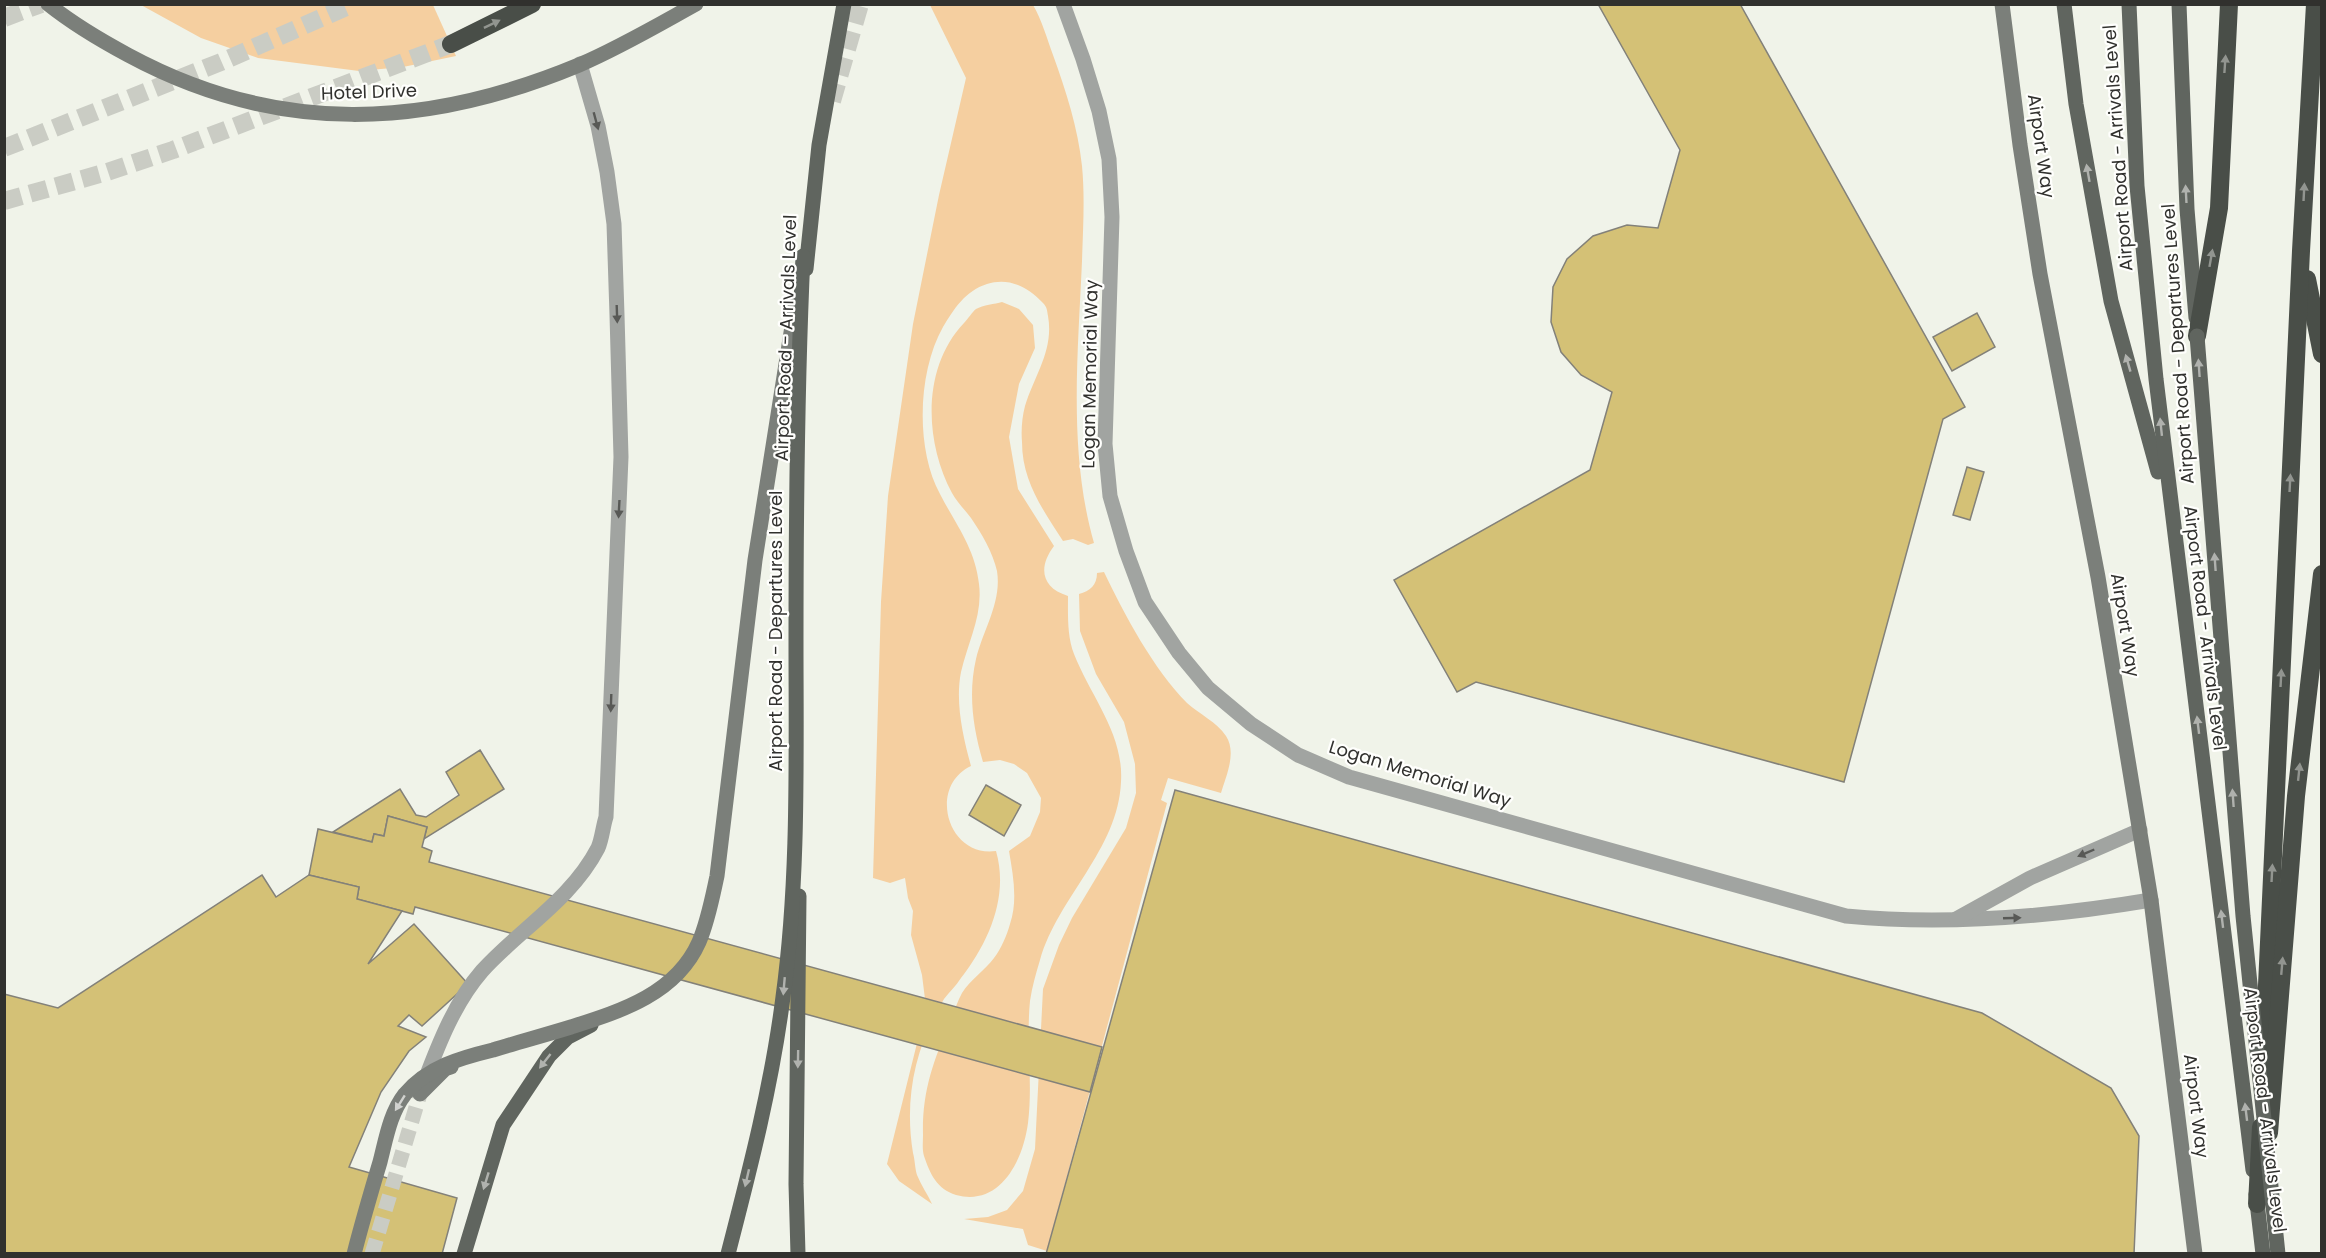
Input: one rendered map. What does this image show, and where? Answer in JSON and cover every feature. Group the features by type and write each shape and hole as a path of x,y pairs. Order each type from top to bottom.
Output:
{"highway":[{"path":"451,44 532,4"},
{"path":"2197,336 2219,208 2229,4"},
{"path":"2257,1204 2301,251 2315,4"},
{"path":"2301,251 2322,354"},
{"path":"2267,1150 2296,796 2322,574"}],"main road":[{"name":"Hotel Drive","path":"48,4 98,39 138,61 197,87 232,98 313,114 375,115 440,107 485,97 580,64 696,4"},
{"name":"Airport Road - Departures Level","path":"728,1254 774,1050 783,998 790,921 795,846 796,478 803,256 809,178 836,4"},
{"name":"Airport Road - Arrivals Level","path":"796,1184 801,403 810,231 819,145 844,4"},
{"name":"Airport Way","path":"2002,4 2020,145 2040,274 2098,577 2151,900 2195,1254"},
{"path":"2064,4 2076,104 2110,301 2172,521"},
{"name":"Airport Road - Arrivals Level","path":"2129,4 2137,186 2153,356 2263,1254"},
{"name":"Airport Road - Departures Level","path":"2179,4 2186,198 2243,916 2278,1254"},
{"path":"420,1094 445,1069 634,1005 657,991 680,970 698,943 709,915 716,876 810,231"},
{"path":"354,1254 393,1115 418,1081 455,1060 548,1034 634,1005 657,992 680,970 698,944 709,914 717,876 755,560 803,256"},
{"path":"464,1254 503,1125 549,1056 568,1037 608,1015"},
{"path":"789,1254 796,1184"},
{"path":"796,1184 798,1254"}],"street":[{"name":"Logan Memorial Way","path":"1063,4 1099,111 1109,159 1112,217 1105,444 1110,496 1126,551 1145,602 1179,653 1208,688 1251,724 1298,755 1350,777 1846,916 1894,921 2023,918 2151,900"},
{"path":"420,1094 437,1050 461,1000 482,971 557,903 580,876 599,846 606,817 621,457 616,270 614,224 607,172 598,126 580,64"},
{"name":"Logan Memorial Way","path":"1953,920 2030,878 2140,830"}],"shaded area":[{"path":"141,5 433,5 456,56 403,67 359,71 258,58 201,38"},
{"path":"930,5 1033,5 1067,96 1078,138 1083,178 1077,368 1078,439 1086,509 1094,543 1088,545 1073,539 1063,541 1035,494 1023,456 1022,419 1029,394 1043,362 1048,340 1046,307 1031,292 1018,285 995,282 979,287 956,307 935,345 924,387 923,433 932,475 969,548 977,571 980,595 977,618 959,683 961,719 971,766 957,776 950,789 947,804 949,819 955,833 966,844 979,850 996,851 1000,885 994,918 988,934 971,964 944,999 934,1017 914,1073 910,1113 913,1153 917,1175 932,1204 899,1181 887,1164 926,1007 922,975 911,935 913,911 905,878 890,883 873,878 881,602 888,496 913,324 966,78"},
{"path":"1002,302 1019,309 1033,325 1035,348 1019,384 1009,437 1018,489 1054,546 1046,562 1045,576 1052,588 1068,596 1070,640 1081,670 1112,732 1121,764 1121,782 1110,830 1060,915 1040,960 1031,996 1029,1016 1030,1093 1028,1123 1021,1152 1007,1178 997,1188 972,1197 956,1195 944,1189 929,1169 923,1148 924,1105 938,1050 960,996 994,958 1009,928 1014,897 1009,851 1030,836 1040,812 1041,798 1027,773 1014,764 1000,760 983,762 974,724 972,685 979,648 997,594 997,571 983,537 954,496 943,473 932,428 932,405 934,382 940,361 950,341 976,309"},
{"path":"1104,572 1130,623 1163,675 1187,703 1222,731 1229,743 1231,757 1221,793 1168,778 1161,800 1167,803 1047,1251 1028,1245 1023,1229 964,1219 988,1217 1007,1210 1023,1191 1035,1149 1043,989 1059,945 1072,918 1126,828 1136,793 1135,764 1124,722 1096,674 1080,631 1079,594 1092,587 1097,573"}],"building":[{"path":"1598,4 1740,4 1965,407 1943,419 1844,782 1476,682 1457,692 1394,580 1590,470 1612,392 1581,375 1561,352 1551,322 1553,287 1567,259 1593,236 1627,225 1658,228 1680,150"},
{"path":"1977,313 1995,347 1952,371 1933,337"},
{"path":"1967,467 1984,472 1970,520 1953,515"},
{"path":"480,750 504,789 424,839 427,827 388,816 384,836 374,834 372,842 333,832 400,789 416,815 426,817 459,795 446,772"},
{"path":"986,785 1021,805 1004,836 969,815"},
{"path":"1175,790 1982,1013 2111,1088 2139,1136 2134,1254 1046,1254"},
{"path":"388,816 427,827 422,847 432,851 429,862 1102,1047 1090,1092 415,907 413,914 357,899 359,887 309,875 318,829 372,842 374,834 384,836"},
{"path":"262,875 276,897 309,875 359,887 357,899 402,911 368,964 414,924 468,984 422,1026 409,1015 398,1026 426,1037 409,1051 381,1092 349,1167 457,1198 442,1254 4,1254 4,994 58,1008"}],"tunnel":[{"path":"4,18 41,4"},
{"path":"4,148 221,62 353,4"},
{"path":"832,101 860,4"},
{"path":"4,201 107,172 173,150 451,44"},
{"path":"372,1254 420,1094"}]}
